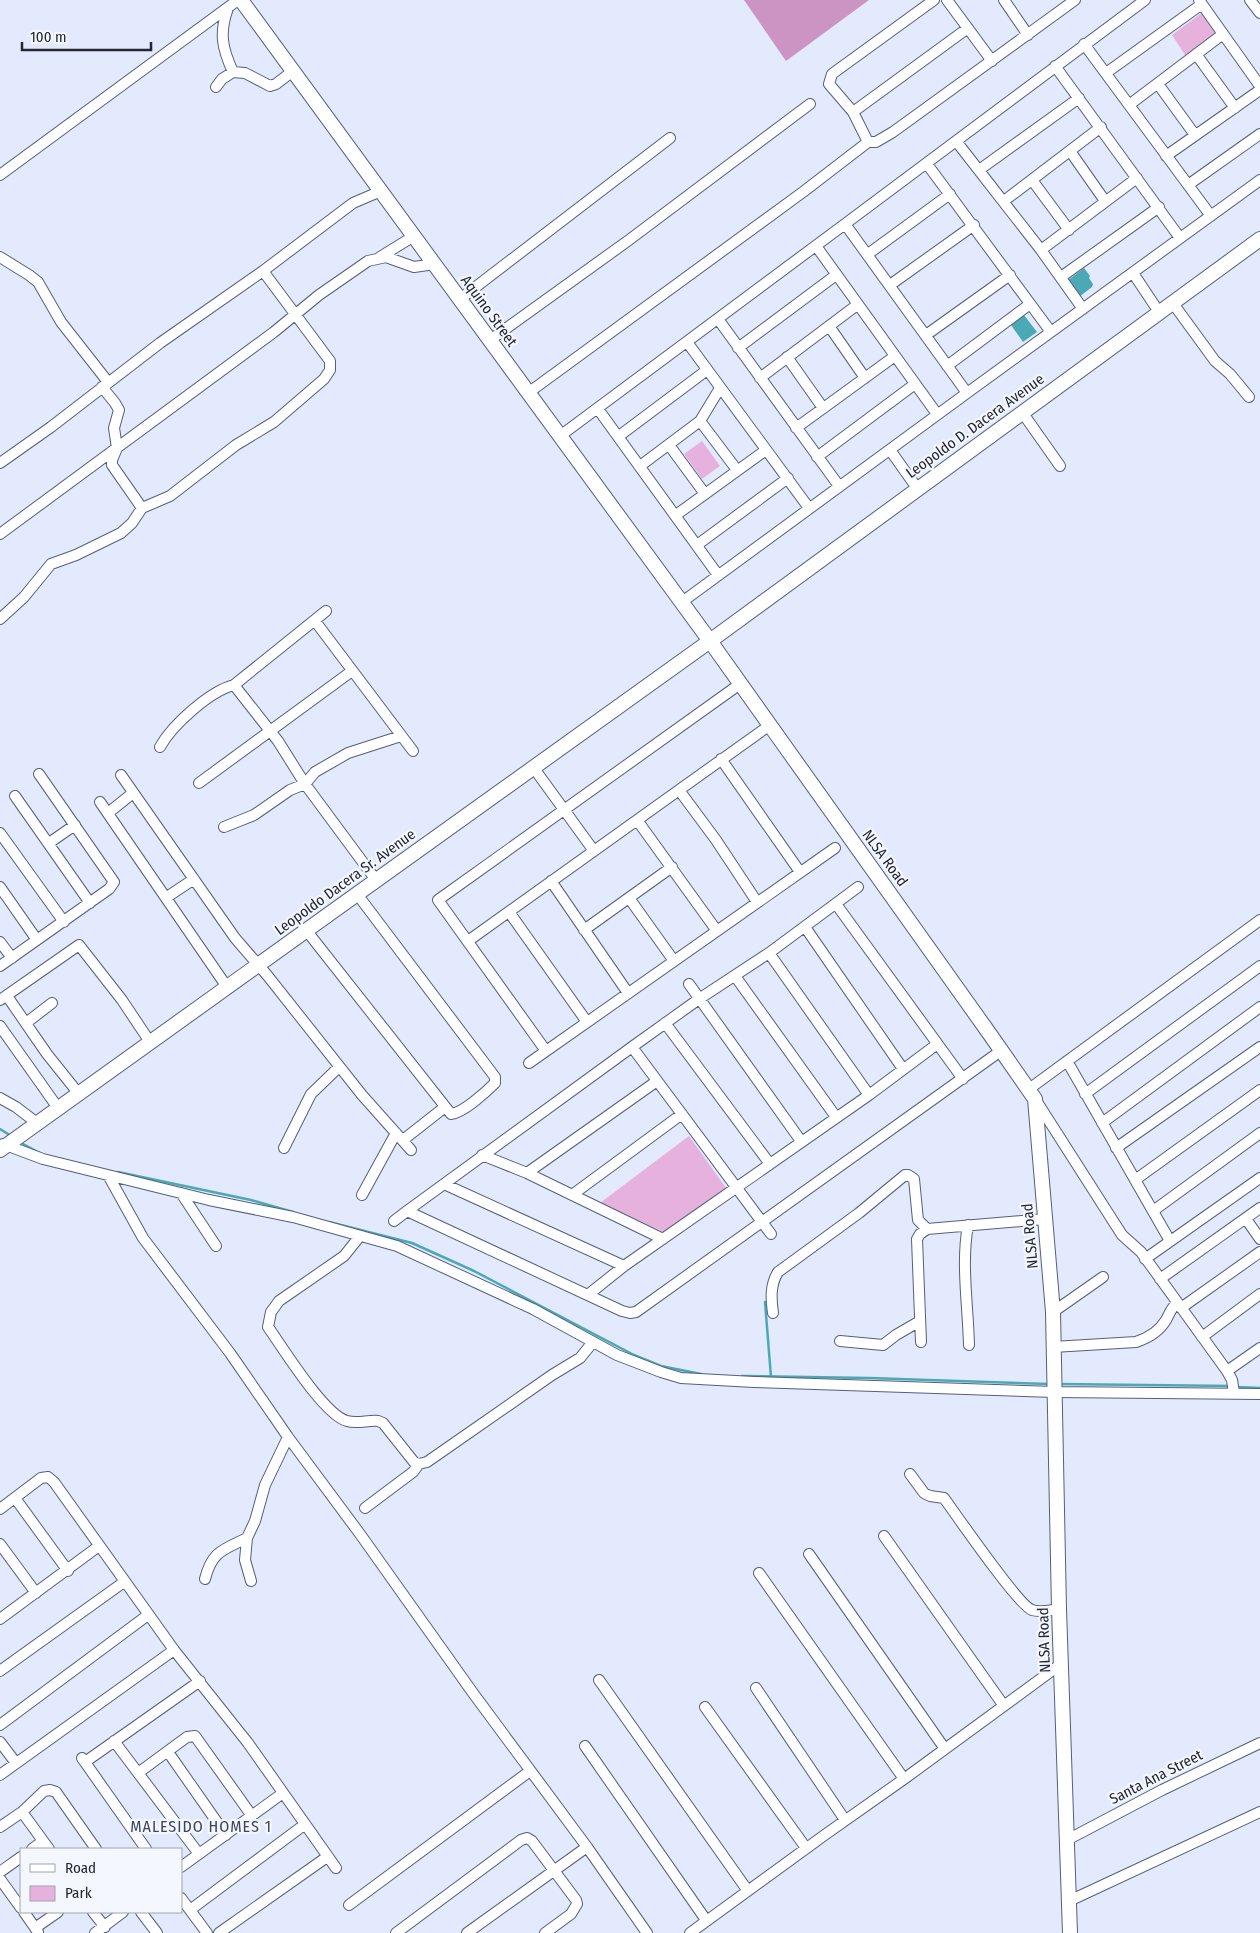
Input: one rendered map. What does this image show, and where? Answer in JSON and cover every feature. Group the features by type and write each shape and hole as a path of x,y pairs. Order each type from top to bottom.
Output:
{"main road":[{"name":"Aquino Street","path":"240,0 710,641"},
{"name":"Leopoldo D. Dacera Avenue","path":"710,641 916,488 1260,238"},
{"name":"NLSA Road","path":"710,641 1032,1094 1040,1147 1053,1312 1059,1609 1070,1933"},
{"name":"Leopoldo Dacera Sr. Avenue","path":"2,1146 78,1094 710,641"}],"street":[{"path":"0,175 240,0"},
{"path":"868,142 853,112 830,84 832,74 934,0"},
{"path":"947,0 992,61"},
{"path":"1005,0 1028,35"},
{"path":"528,392 803,192 868,142 876,142 893,132 1075,0"},
{"path":"560,436 928,164 1084,44 1145,0"},
{"path":"1250,0 1260,13"},
{"path":"1106,73 1200,2 1260,86"},
{"path":"228,8 224,19 222,46 233,72"},
{"path":"853,112 968,28"},
{"path":"1129,105 1223,34"},
{"path":"1084,44 1211,216"},
{"path":"1196,54 1235,108"},
{"path":"1055,66 1180,238"},
{"path":"216,87 222,79 233,72 245,73 273,86 293,71"},
{"path":"1158,84 1195,135"},
{"path":"1166,156 1260,90"},
{"path":"980,170 1079,98"},
{"path":"490,340 629,240 810,104"},
{"path":"1004,201 1100,127"},
{"path":"1188,185 1260,134"},
{"path":"460,299 670,138"},
{"path":"956,141 1041,250 1083,310"},
{"path":"1070,151 1105,201"},
{"path":"928,164 1051,332"},
{"path":"1041,250 1137,178"},
{"path":"1032,180 1069,230"},
{"path":"682,602 1260,180"},
{"path":"0,463 52,427 192,320 353,203 381,191"},
{"path":"868,254 950,194"},
{"path":"1061,278 1159,207"},
{"path":"845,224 967,393"},
{"path":"890,285 974,225"},
{"path":"0,534 297,315 319,295 368,261 379,257 414,236"},
{"path":"816,246 937,414"},
{"path":"0,257 38,282 61,322 116,403 119,410 114,428 117,448 112,465 142,508"},
{"path":"379,257 396,259 414,267 435,264"},
{"path":"0,619 24,598 51,564 76,555 121,533 132,523 142,508 170,496 236,445 274,422 328,374 330,360 263,270"},
{"path":"1133,273 1159,312"},
{"path":"738,348 836,275"},
{"path":"926,335 1010,275"},
{"path":"1172,302 1216,361 1230,374 1249,397"},
{"path":"760,378 858,304"},
{"path":"947,366 1030,304"},
{"path":"718,319 839,486"},
{"path":"828,326 865,378"},
{"path":"687,342 810,508"},
{"path":"796,428 895,356"},
{"path":"787,358 824,408"},
{"path":"619,436 707,370"},
{"path":"817,457 915,384"},
{"path":"640,466 700,421 720,388"},
{"path":"598,409 718,575"},
{"path":"1022,412 1060,466"},
{"path":"700,421 737,470"},
{"path":"670,445 705,494"},
{"path":"676,515 766,450"},
{"path":"890,450 916,488"},
{"path":"697,545 788,478"},
{"path":"160,747 166,736 182,719 217,693 234,684 326,611"},
{"path":"314,621 413,752"},
{"path":"199,783 352,671"},
{"path":"234,684 271,732 305,784 376,880"},
{"path":"546,1051 438,900 740,684"},
{"path":"468,941 770,725"},
{"path":"224,827 254,815 290,790 305,784 315,772 348,753 401,736"},
{"path":"721,759 800,872"},
{"path":"533,767 594,851"},
{"path":"0,966 112,887 114,879 39,774"},
{"path":"121,775 235,938 339,1067 411,1150"},
{"path":"679,790 716,840 757,902"},
{"path":"108,813 133,793"},
{"path":"14,796 90,903"},
{"path":"100,802 227,987"},
{"path":"637,820 716,931"},
{"path":"49,843 75,825"},
{"path":"0,833 64,922"},
{"path":"529,1062 835,848"},
{"path":"584,930 672,867"},
{"path":"167,897 194,879"},
{"path":"551,881 628,993"},
{"path":"0,887 37,940"},
{"path":"394,1220 632,1047 699,999 769,953 858,887"},
{"path":"306,930 445,1107 451,1114 455,1114 492,1086 496,1080 495,1077 357,894"},
{"path":"629,898 674,961"},
{"path":"836,904 936,1045 963,1079"},
{"path":"508,912 587,1022"},
{"path":"1232,1383 1202,1336 1137,1248 1118,1231 1032,1094 1066,1061 1260,920"},
{"path":"805,926 903,1069"},
{"path":"0,942 12,958"},
{"path":"78,1094 26,1023 3,998 79,945 136,1020 150,1042"},
{"path":"769,953 869,1095"},
{"path":"1085,1094 1260,966"},
{"path":"735,976 836,1117"},
{"path":"689,984 802,1141"},
{"path":"26,1023 52,1003"},
{"path":"1102,1123 1260,1007"},
{"path":"666,1024 770,1164"},
{"path":"0,1026 58,1108"},
{"path":"589,1294 624,1266 869,1095 936,1045"},
{"path":"632,1047 771,1234"},
{"path":"1116,1148 1260,1047"},
{"path":"407,1211 622,1310 630,1313 636,1312 1002,1050"},
{"path":"1066,1061 1170,1241"},
{"path":"284,1148 311,1094 339,1067"},
{"path":"527,1173 657,1081"},
{"path":"1135,1180 1260,1090"},
{"path":"0,1098 16,1107 37,1123"},
{"path":"362,1195 399,1137 445,1107"},
{"path":"572,1196 682,1114"},
{"path":"1153,1211 1260,1134"},
{"path":"2,1146 44,1160 209,1200 264,1210 397,1246 532,1309 593,1342 640,1364 681,1378 745,1382 1054,1386 1232,1383 1260,1394"},
{"path":"482,1155 527,1173 663,1240"},
{"path":"773,1313 771,1299 774,1281 778,1272 859,1213 908,1174 914,1179 918,1220 927,1229"},
{"path":"108,1175 143,1238 230,1353 288,1437 587,1847 643,1932"},
{"path":"1145,1259 1260,1178"},
{"path":"444,1184 624,1266"},
{"path":"181,1193 216,1246"},
{"path":"1160,1279 1260,1208"},
{"path":"922,1342 917,1239 920,1234 927,1229 1045,1219"},
{"path":"1246,1219 1260,1238"},
{"path":"968,1226 965,1260 969,1345"},
{"path":"360,1236 344,1256 278,1301 271,1312 268,1327 313,1390 332,1412 345,1421 378,1420 410,1458 419,1464"},
{"path":"1053,1347 1136,1342 1146,1338 1158,1330 1171,1308 1179,1305 1260,1252"},
{"path":"1053,1312 1103,1277"},
{"path":"1202,1336 1260,1294"},
{"path":"840,1341 883,1345 920,1321"},
{"path":"365,1508 413,1472 419,1464 427,1462 552,1375 580,1358 593,1342"},
{"path":"1232,1383 1260,1348"},
{"path":"251,1582 245,1560 247,1538 253,1527 265,1486 288,1437"},
{"path":"910,1474 924,1493 944,1498 997,1571 1027,1607 1036,1611 1059,1609"},
{"path":"0,1508 41,1478 48,1477 51,1479 174,1650 248,1743 336,1868"},
{"path":"15,1498 68,1570"},
{"path":"884,1536 1004,1706"},
{"path":"205,1579 210,1562 215,1556 247,1538"},
{"path":"0,1544 36,1593"},
{"path":"1,1616 36,1593 99,1546"},
{"path":"808,1554 945,1749"},
{"path":"759,1572 904,1779"},
{"path":"0,1671 124,1582"},
{"path":"0,1725 148,1615"},
{"path":"0,1775 174,1650"},
{"path":"690,1933 1061,1664"},
{"path":"599,1680 748,1891"},
{"path":"145,1848 83,1760 114,1741 200,1681"},
{"path":"756,1688 845,1820"},
{"path":"705,1707 806,1848"},
{"path":"138,1773 187,1737 195,1736 252,1816"},
{"path":"114,1741 199,1854"},
{"path":"0,1742 16,1763"},
{"name":"Santa Ana Street","path":"1067,1840 1162,1790 1260,1743"},
{"path":"585,1746 706,1920"},
{"path":"168,1752 226,1835"},
{"path":"349,1905 530,1771"},
{"path":"0,1827 22,1812 44,1791 53,1791 95,1848"},
{"path":"182,1866 283,1793"},
{"path":"22,1812 46,1845"},
{"path":"1069,1901 1260,1812"},
{"path":"190,1910 304,1825"},
{"path":"396,1933 524,1838 532,1842 576,1900 577,1904 571,1914 545,1933"},
{"path":"467,1933 587,1847"},
{"path":"219,1933 328,1857"},
{"path":"0,1872 20,1858"},
{"path":"0,1879 20,1907"},
{"path":"182,1899 207,1933"},
{"path":"25,1913 37,1931 57,1913"},
{"path":"94,1913 105,1926"},
{"path":"96,1933 122,1913"},
{"path":"142,1913 157,1933"}],"green space":[{"path":"1203,12 1219,34 1187,58 1172,35"},
{"path":"702,441 720,466 702,479 684,454"},
{"path":"689,1136 726,1188 664,1232 600,1203"}],"shaded area":[{"path":"744,0 869,0 786,61"}],"water":[{"path":"1084,268 1093,284 1092,287 1079,297 1067,281"},
{"path":"1024,315 1037,332 1023,342 1011,325"}],"waterway":[{"path":"0,1129 8,1134"},
{"path":"23,1144 40,1153"},
{"path":"118,1172 251,1200 293,1212"},
{"path":"329,1222 412,1243 474,1271 634,1355 661,1366 701,1374"},
{"path":"765,1302 771,1377"},
{"path":"742,1376 1049,1384"},
{"path":"1059,1384 1231,1386"},
{"path":"1237,1387 1260,1388"}],"district":[{"name":"MALESIDO HOMES 1","path":"201,1826"}]}
